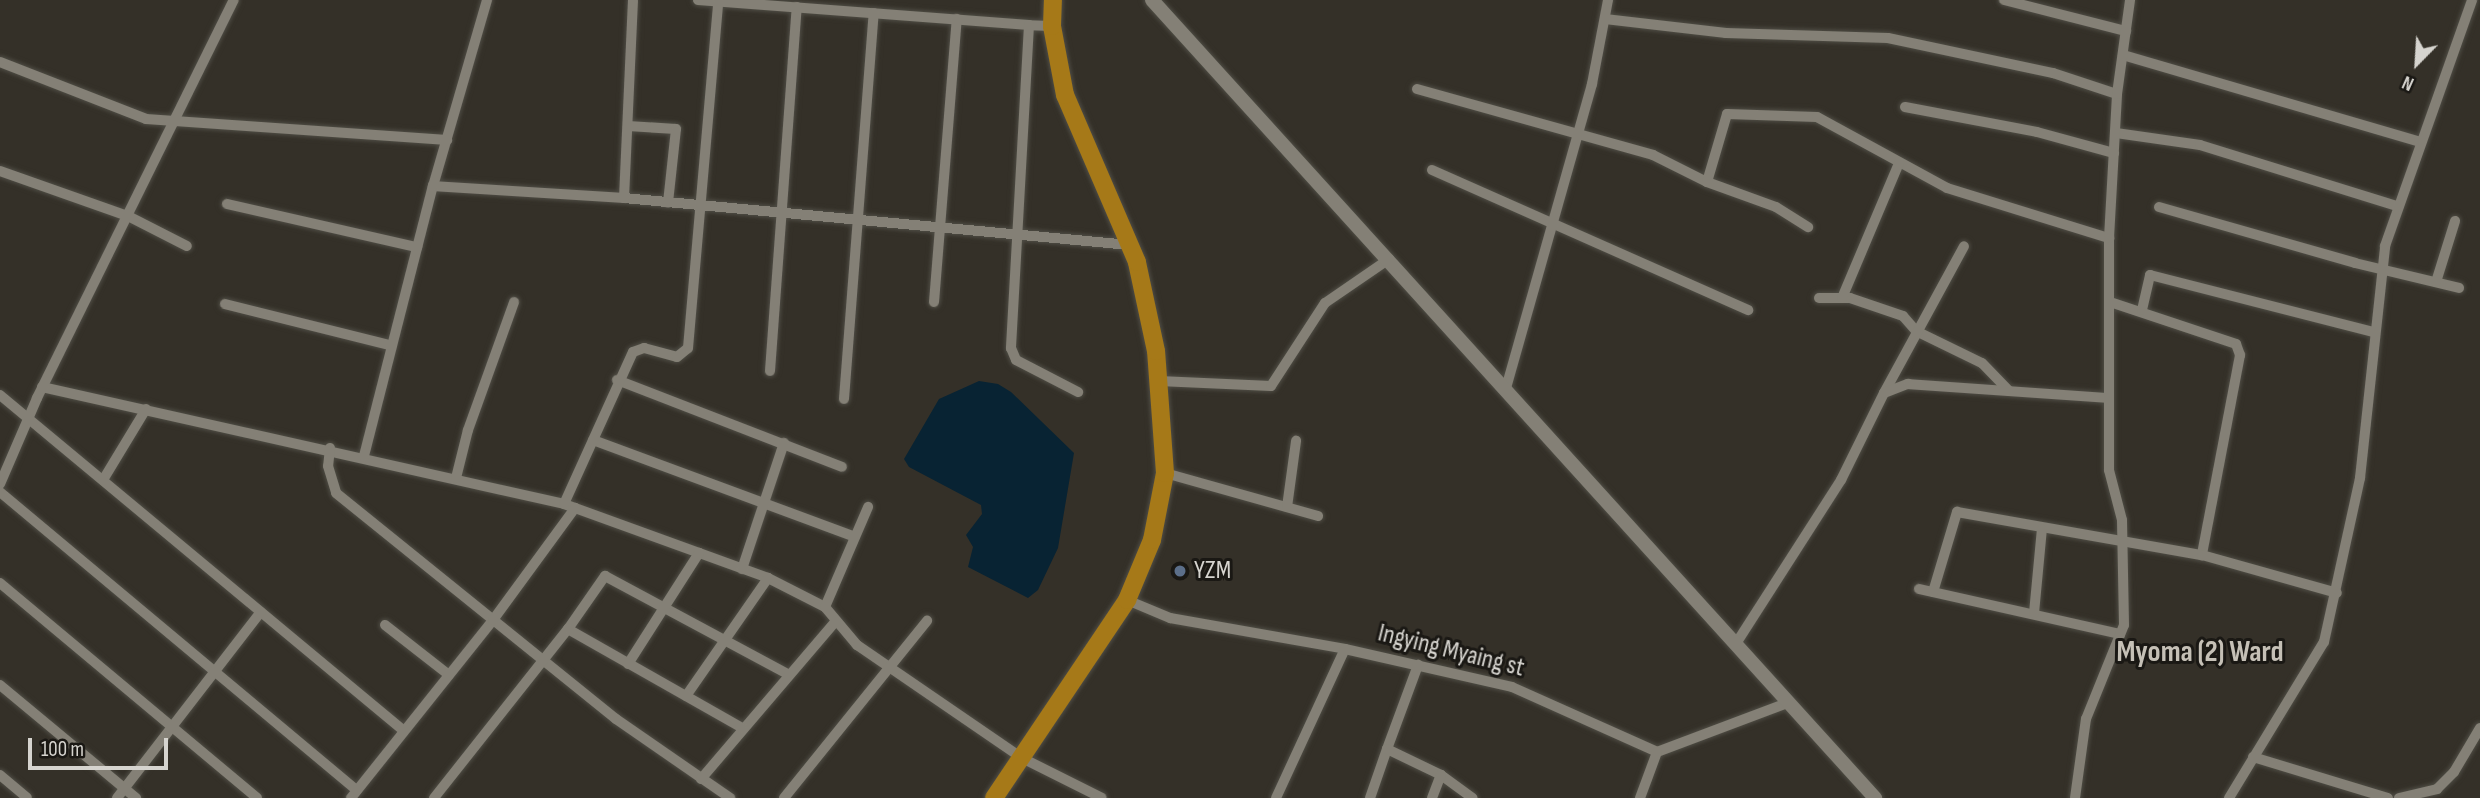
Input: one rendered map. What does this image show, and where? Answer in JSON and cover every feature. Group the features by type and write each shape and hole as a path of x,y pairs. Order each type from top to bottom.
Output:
{"highway":[{"path":"994,798 1127,600 1152,540 1165,473 1154,338 1130,245 1065,95 1052,26 1053,0"}],"main road":[{"path":"1152,0 1737,642 1875,798"}],"street":[{"path":"0,484 42,387 234,0"},
{"path":"364,456 416,247 487,0"},
{"path":"624,198 633,0"},
{"path":"698,0 1052,26"},
{"path":"1506,388 1577,136 1608,0"},
{"path":"2004,0 2126,31"},
{"path":"2075,798 2086,719 2120,634 2122,520 2109,470 2109,238 2117,94 2130,0"},
{"path":"2229,798 2324,642 2337,593 2360,478 2381,268 2396,206 2462,39 2472,0"},
{"path":"0,492 214,671 354,794 493,620 569,506 617,380 638,349 677,357 688,348 698,207 718,2"},
{"path":"770,371 797,7"},
{"path":"844,399 874,13"},
{"path":"934,302 957,19"},
{"path":"1605,19 1726,33 1888,38 2053,73 2117,94"},
{"path":"1029,24 1012,356 1077,392"},
{"path":"2123,55 2420,142"},
{"path":"0,62 146,119 280,132 447,140"},
{"path":"1417,89 1577,136 1653,155 1707,182 1757,199 1808,227"},
{"path":"1905,107 2038,132 2114,153"},
{"path":"1707,182 1730,113 1817,117 1947,188 2109,238"},
{"path":"628,126 676,129 668,203"},
{"path":"2116,133 2200,145 2396,206"},
{"path":"1842,298 1899,163"},
{"path":"1432,170 1748,310"},
{"path":"0,171 128,216 187,246"},
{"path":"433,186 624,198 698,207 941,226 1130,245"},
{"path":"227,204 416,247"},
{"path":"2159,207 2459,288"},
{"path":"2436,282 2455,221"},
{"path":"1737,642 1841,480 1916,331 1964,246"},
{"path":"1159,381 1271,386 1325,303 1389,259"},
{"path":"2142,310 2150,275 2373,332"},
{"path":"1819,298 1842,298 1903,316 1916,331 1982,363 2009,391"},
{"path":"456,478 468,430 514,302"},
{"path":"2110,302 2142,310 2236,344 2239,355 2202,555"},
{"path":"225,304 390,345"},
{"path":"617,380 842,467"},
{"path":"1884,393 1908,384 2109,398"},
{"path":"42,387 330,448 569,506 768,578 825,607 857,645 1022,758 1102,798"},
{"path":"0,395 404,731"},
{"path":"103,480 146,409"},
{"path":"593,440 855,537"},
{"path":"1287,507 1297,441"},
{"path":"742,569 784,443"},
{"path":"330,448 328,466 337,493 493,620 547,659 616,719 730,798"},
{"path":"1165,473 1318,516"},
{"path":"825,607 868,507"},
{"path":"1933,592 1957,512 2202,555 2337,593"},
{"path":"2034,613 2042,529"},
{"path":"628,664 699,553"},
{"path":"434,798 547,659 605,576 788,674"},
{"path":"686,696 768,578"},
{"path":"0,583 257,798"},
{"path":"1919,589 2120,634"},
{"name":"Ingying Myaing st","path":"1127,600 1170,618 1345,649 1511,687 1657,752"},
{"path":"121,793 261,612"},
{"path":"701,779 836,621"},
{"path":"784,798 927,621"},
{"path":"385,625 449,675"},
{"path":"568,629 742,728"},
{"path":"1276,798 1345,649"},
{"path":"1370,798 1418,665"},
{"path":"0,685 121,793 136,798"},
{"path":"1640,798 1657,752 1790,702"},
{"path":"2399,798 2437,789 2454,772 2480,728"},
{"path":"1387,750 1441,775 1473,798"},
{"path":"2253,757 2388,798"},
{"path":"0,775 27,798"},
{"path":"1432,798 1441,775"}],"water":[{"path":"979,381 998,384 1011,392 1074,453 1058,548 1038,590 1028,598 968,567 973,547 966,535 982,514 981,505 909,467 904,459 939,399"}],"place":[{"name":"YZM","path":"1180,571"}],"district":[{"name":"Myoma (2) Ward","path":"2200,652"}]}
